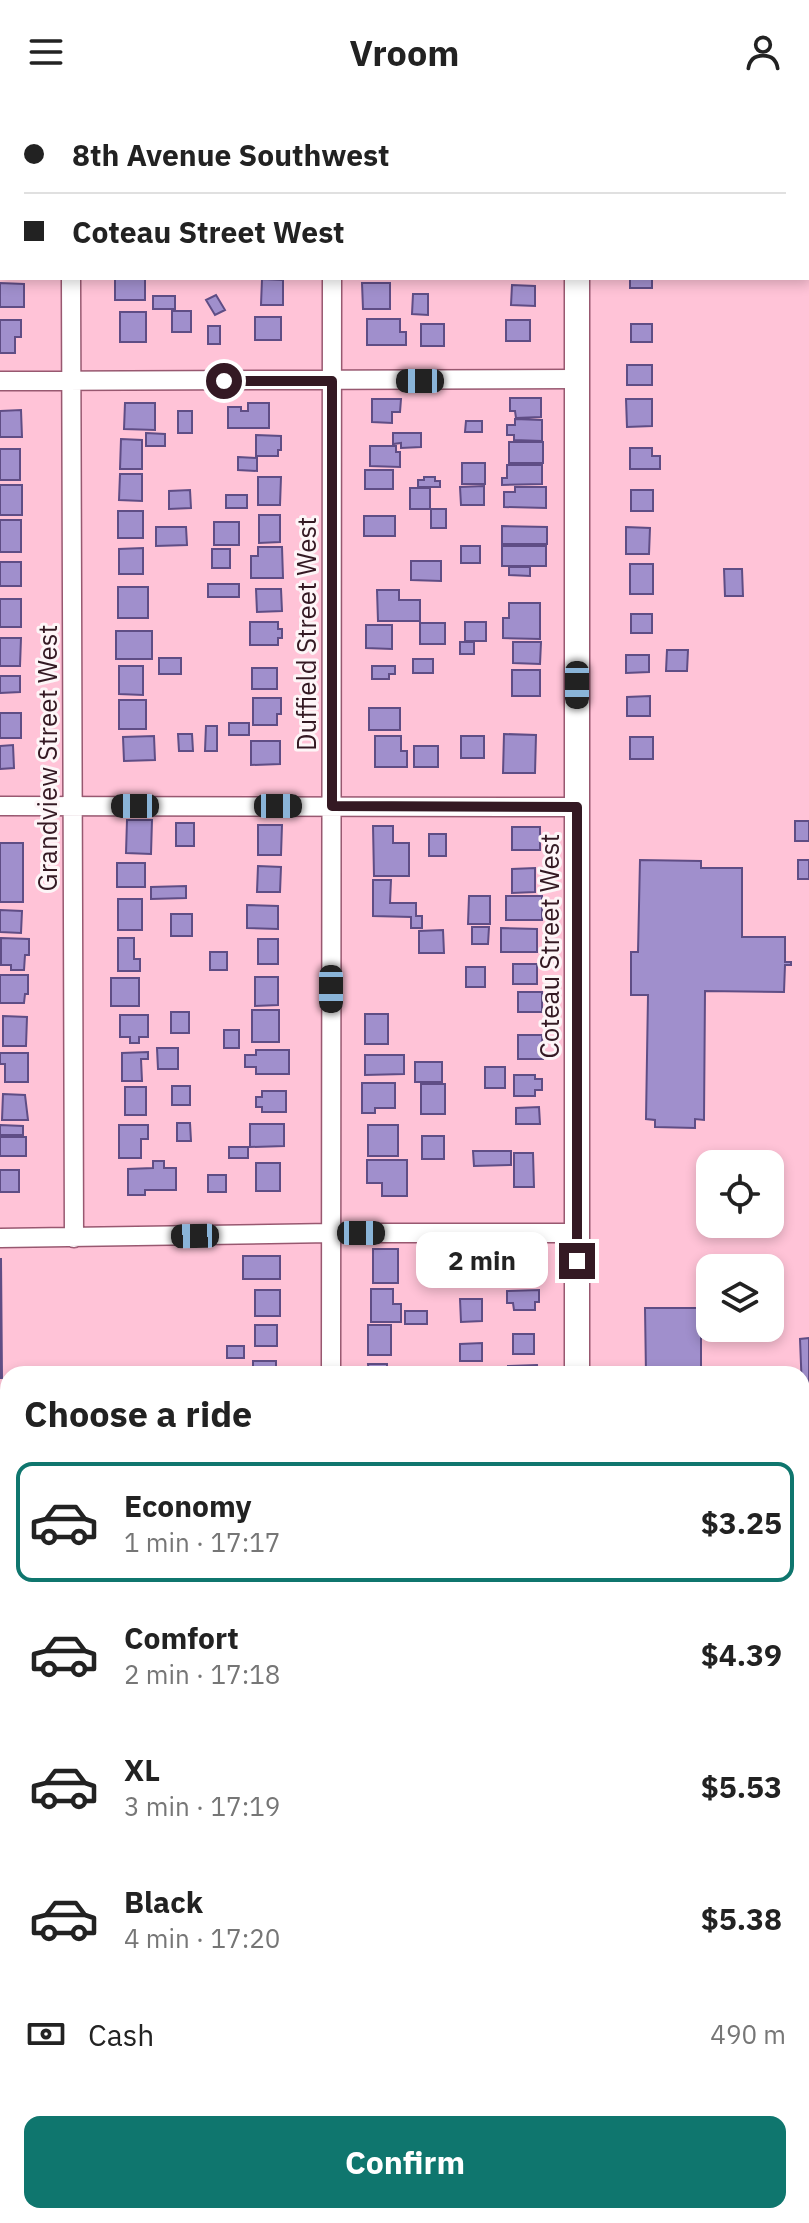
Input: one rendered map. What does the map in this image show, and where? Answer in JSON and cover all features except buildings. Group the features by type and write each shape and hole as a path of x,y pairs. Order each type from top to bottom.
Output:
{"street":[{"name":"Grandview Street West","path":"71,280 74,1238"},
{"name":"Duffield Street West","path":"331,1366 332,280"},
{"name":"Coteau Street West","path":"577,280 577,1366"},
{"path":"0,381 577,379"},
{"path":"0,806 577,807"},
{"path":"0,1238 576,1233"}],"route":[{"path":"224,381 332,381 332,806 577,807 577,1261"}]}
